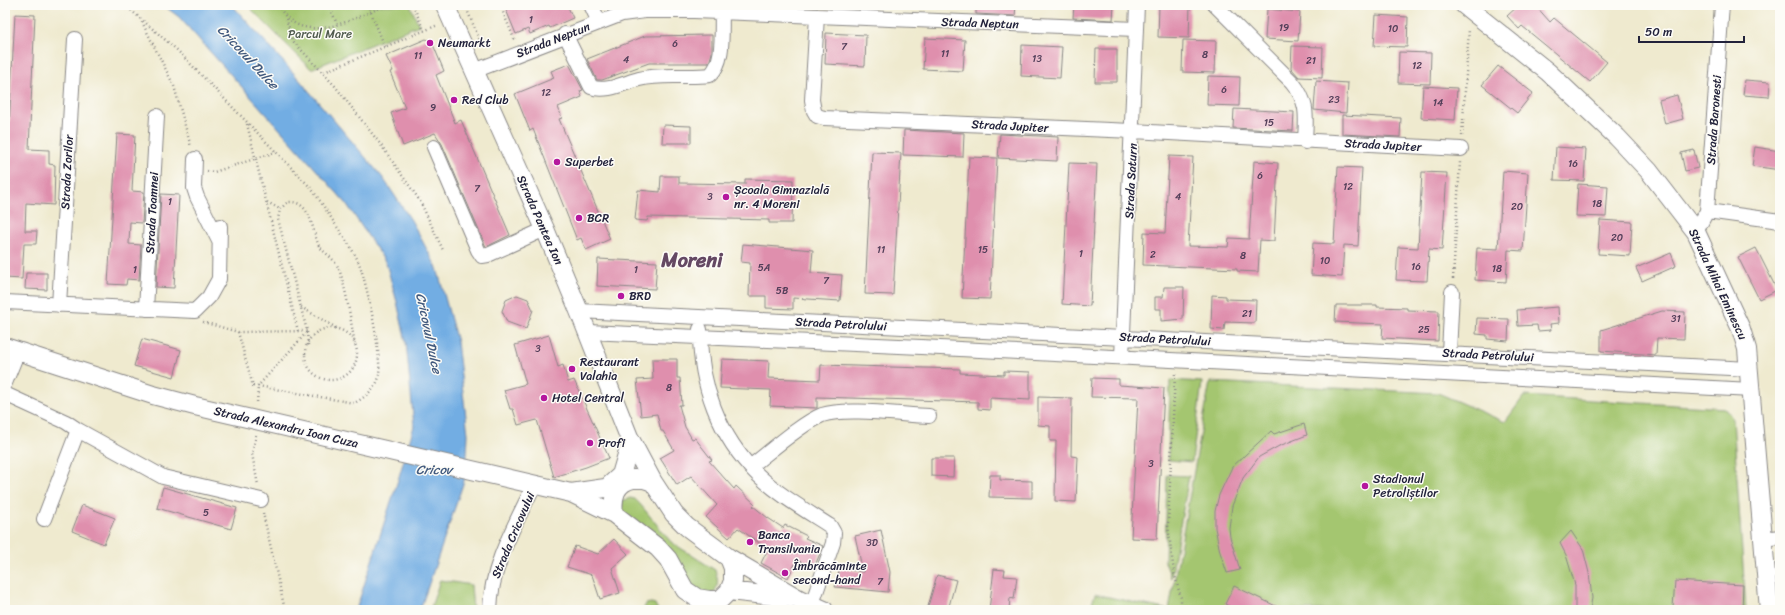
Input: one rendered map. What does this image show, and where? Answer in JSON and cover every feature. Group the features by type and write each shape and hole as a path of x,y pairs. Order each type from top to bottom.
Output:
{"main road":[{"name":"Strada Mihai Eminescu","path":"1464,5 1548,72 1617,137 1649,171 1696,232 1741,329 1747,349 1772,538 1769,610"},
{"name":"Strada Pantea Ion","path":"448,12 482,67 545,229 588,332 628,444 674,514 687,527 729,558 812,604"},
{"name":"Strada Alexandru Ioan Cuza","path":"12,349 154,395 258,421 535,483 571,493 614,514 658,548 668,559 685,590 692,610"},
{"name":"Strada Pantea Ion","path":"614,514 613,503 628,444"},
{"path":"617,484 617,481 621,475 628,444"},
{"name":"Strada Alexandru Ioan Cuza","path":"571,493 644,479 653,482"},
{"path":"723,603 732,581 733,568 729,558"},
{"path":"685,590 697,598 732,604 754,593 812,604"}],"street":[{"path":"591,5 599,22"},
{"name":"Strada Saturn","path":"1122,357 1133,131 1137,5"},
{"path":"1215,5 1292,82 1301,94 1305,103 1306,114 1305,142"},
{"name":"Strada Baronesti","path":"1696,232 1707,211 1722,5"},
{"name":"Strada Neptun","path":"482,67 565,34 622,14 645,8 728,10 816,16 1136,29"},
{"path":"565,34 592,87 598,90 640,79 660,76 710,75 715,71 719,61 728,10"},
{"name":"Strada Jupiter","path":"816,16 812,100 814,111 817,116 1461,149"},
{"name":"Strada Zorilor","path":"59,305 75,39"},
{"name":"Strada Toamnei","path":"146,309 157,116"},
{"path":"434,147 478,250 482,256 488,255 545,229"},
{"path":"195,159 194,188 220,244"},
{"name":"Strada Mihai Eminescu","path":"1707,211 1780,221"},
{"path":"5,302 195,310 209,297 219,279 220,226"},
{"path":"1449,353 1452,292"},
{"name":"Strada Petrolului","path":"579,310 1750,369"},
{"path":"700,317 700,337 705,376 715,413 725,433 750,467 783,495 830,526 834,533 833,543 812,604"},
{"path":"921,347 922,327"},
{"name":"Strada Petrolului","path":"588,332 1122,357 1752,390"},
{"path":"5,383 12,349"},
{"path":"1488,376 1489,356"},
{"path":"5,394 66,422 163,477 261,500"},
{"path":"750,467 780,443 822,416 839,412 929,416"},
{"path":"44,519 78,430"},
{"name":"Strada Cricovului","path":"490,610 492,586 496,568 535,483"}],"path":[{"path":"125,5 177,50 310,186 326,207 360,266 376,340 378,380 372,389 354,403 253,386 238,332"},
{"path":"278,5 284,15 293,40 324,72 381,145 420,201 443,250"},
{"path":"329,5 337,24"},
{"path":"368,5 385,47"},
{"path":"284,15 293,22 309,29 326,28 387,5"},
{"path":"413,5 424,31"},
{"path":"465,5 482,67"},
{"path":"500,5 520,52"},
{"path":"324,72 424,31 448,12"},
{"path":"139,17 174,86 195,159 200,167 208,172 276,152"},
{"path":"246,122 298,331"},
{"path":"266,202 280,209"},
{"path":"288,202 294,202 306,208 318,244 321,249 332,258 339,270 357,354 353,368 346,376 332,380 317,376 310,369 306,360 308,345 307,331 301,307 278,219 280,209 288,202"},
{"path":"301,307 349,336 355,344"},
{"path":"195,310 199,321 238,332 307,331"},
{"path":"308,345 313,336 321,331 331,329 341,331"},
{"path":"285,610 252,454 258,421 256,402 258,386 307,331"},
{"path":"1176,360 1168,525 1174,574 1181,598 1181,610"}],"green space":[{"name":"Parcul Mare","path":"247,5 410,5 419,25 311,69"},
{"path":"1170,380 1202,382 1192,462 1168,460"},
{"path":"1210,382 1438,393 1505,422 1524,396 1725,408 1733,419 1746,610 1169,610"},
{"path":"1167,475 1189,476 1171,578 1165,562"},
{"path":"630,498 635,499 640,504 671,542 715,570 718,582 714,593 700,595 621,515 622,501"},
{"path":"440,580 471,585 473,610 430,610"},
{"path":"1095,594 1169,610 1090,610"},
{"path":"646,604 655,604 658,610 643,610"}],"water":[{"name":"Cricov","path":"163,5 232,5 297,77 383,178 411,220 437,268 457,342 468,434 466,475 420,610 356,610 414,426 406,342 386,263 346,203 179,17"}],"building":[{"path":"504,5 567,5 573,18 550,28 549,26 530,34 528,29 516,34"},
{"path":"976,5 1016,5 1015,16 976,14"},
{"path":"1074,5 1114,5 1113,20 1073,18"},
{"path":"1159,5 1190,5 1189,38 1158,37"},
{"path":"1519,5 1535,5 1550,22 1554,18 1607,62 1590,82 1522,26 1519,29 1507,16"},
{"path":"1267,9 1300,12 1298,41 1265,39"},
{"path":"15,14 35,15 29,149 49,150 49,164 55,165 54,205 26,203 25,231 37,231 36,244 24,244 22,279 5,278 5,202"},
{"path":"1376,15 1408,17 1407,47 1374,46"},
{"path":"826,33 866,35 865,66 825,64"},
{"path":"712,35 712,53 709,63 649,63 602,80 597,80 587,59 645,36"},
{"path":"925,38 965,40 963,71 923,69"},
{"path":"426,39 432,42 444,71 436,75 455,123 461,120 510,235 486,247 442,144 435,133 403,146 391,113 405,108 390,72 393,71 386,56"},
{"path":"1183,40 1216,41 1215,73 1182,72"},
{"path":"1022,45 1062,47 1060,78 1021,76"},
{"path":"1292,46 1323,47 1322,78 1299,77 1291,68"},
{"path":"1096,49 1117,49 1117,82 1095,82"},
{"path":"1399,52 1431,53 1430,84 1398,83"},
{"path":"569,64 583,90 580,91 582,97 558,107 562,118 559,119 610,239 586,250 581,238 577,240 533,129 530,131 515,94 554,78 551,71"},
{"path":"1498,66 1533,93 1517,113 1482,85"},
{"path":"1208,76 1240,77 1239,106 1207,105"},
{"path":"1745,80 1770,82 1769,97 1743,95"},
{"path":"1316,81 1348,83 1346,113 1314,110"},
{"path":"1423,86 1457,88 1455,120 1421,118"},
{"path":"1677,95 1683,119 1665,124 1659,100"},
{"path":"1234,109 1294,112 1293,131 1233,128"},
{"path":"1342,115 1401,118 1400,137 1342,134"},
{"path":"663,125 691,126 691,143 662,143"},
{"path":"904,130 964,133 963,157 903,155"},
{"path":"117,134 135,135 132,191 144,192 142,223 130,222 129,244 141,245 139,280 127,279 126,285 108,284"},
{"path":"1000,134 1058,137 1057,161 998,158"},
{"path":"1556,147 1586,149 1584,181 1554,180"},
{"path":"1755,147 1780,151 1780,170 1752,166"},
{"path":"1694,150 1698,168 1685,171 1681,153"},
{"path":"872,152 901,153 893,295 865,294"},
{"path":"1169,156 1193,157 1188,246 1228,247 1229,238 1249,239 1254,161 1278,163 1274,241 1260,240 1258,272 1237,271 1237,269 1143,265 1144,232 1165,233"},
{"path":"969,157 997,158 990,299 962,298"},
{"path":"1069,163 1097,164 1090,306 1062,304"},
{"path":"1338,167 1362,168 1358,246 1344,245 1342,277 1311,275 1313,243 1334,244"},
{"path":"1503,171 1528,173 1523,251 1508,250 1506,282 1475,280 1477,248 1498,249"},
{"path":"1422,172 1447,173 1442,250 1429,249 1427,281 1396,280 1398,247 1418,248"},
{"name":"Școala Gimnazială nr. 4 Moreni","path":"661,176 679,176 679,183 745,184 745,179 793,180 792,223 769,223 769,220 648,217 647,221 635,220 638,190 660,192"},
{"path":"1578,184 1608,186 1606,217 1576,216"},
{"path":"161,194 179,195 174,288 156,287"},
{"path":"1600,220 1632,222 1630,256 1598,254"},
{"path":"743,244 813,250 811,273 842,275 840,301 793,298 793,309 766,308 766,296 749,296 750,263 741,262"},
{"path":"1756,248 1777,290 1759,299 1738,257"},
{"path":"1671,253 1676,266 1642,281 1636,268"},
{"path":"598,259 657,262 655,289 597,286"},
{"path":"26,273 47,273 47,290 25,289"},
{"path":"1164,287 1184,287 1183,319 1161,321 1161,309 1155,309 1155,297 1163,297"},
{"path":"517,295 528,299 533,310 526,329 507,322 502,311 506,300"},
{"path":"1212,295 1226,296 1226,299 1256,300 1255,323 1225,322 1224,330 1211,329"},
{"path":"1336,305 1377,305 1377,307 1407,308 1407,310 1439,311 1438,341 1382,338 1383,324 1335,322"},
{"path":"1558,307 1559,323 1550,324 1551,330 1538,331 1537,325 1518,326 1517,310"},
{"path":"1662,311 1685,312 1684,339 1657,338 1656,355 1601,351 1601,330"},
{"path":"1477,318 1509,319 1508,341 1487,339 1487,335 1476,334"},
{"path":"549,335 558,367 563,365 568,382 574,380 609,458 554,477 537,420 518,425 513,409 510,409 504,390 526,384 515,345"},
{"path":"142,339 181,350 174,377 134,366"},
{"path":"652,359 677,359 677,378 680,378 682,405 679,405 685,427 692,439 695,438 712,460 709,461 734,489 736,486 755,504 753,506 783,528 785,525 807,536 805,538 823,546 814,568 797,560 788,578 761,563 768,549 738,528 729,538 706,517 717,505 691,476 677,485 660,458 674,450 663,431 661,431 657,414 641,416 637,380 653,379"},
{"path":"722,359 769,361 768,378 820,380 821,365 960,369 960,373 1004,375 1004,371 1030,372 1030,400 990,398 990,410 978,409 978,402 817,397 817,408 770,406 771,390 720,388"},
{"path":"1092,378 1119,379 1119,385 1164,388 1157,539 1131,538 1138,398 1091,397"},
{"path":"1038,397 1072,398 1071,456 1078,457 1076,502 1055,501 1056,441 1050,441 1050,426 1038,425"},
{"path":"1304,424 1307,435 1279,446 1259,457 1243,478 1232,506 1229,528 1230,537 1240,570 1227,573 1220,552 1215,528 1215,511 1219,495 1232,467 1271,431 1274,434"},
{"path":"931,458 954,458 953,477 931,476"},
{"path":"990,475 1000,475 1000,480 1032,481 1032,498 989,497"},
{"path":"163,487 237,508 231,529 157,508"},
{"path":"82,505 115,518 104,544 72,531"},
{"path":"881,530 890,572 888,592 835,587 840,568 863,572 855,536"},
{"path":"1571,531 1583,549 1589,573 1592,598 1590,610 1575,610 1575,585 1566,555 1560,543"},
{"path":"614,539 628,554 612,568 620,593 600,599 592,575 567,567 575,546 598,554"},
{"path":"994,569 1005,570 1004,576 1017,577 1014,599 1010,598 1009,610 989,610"},
{"path":"937,575 956,580 948,610 927,610"},
{"path":"1675,581 1743,585 1742,610 1673,607"},
{"path":"1234,586 1284,610 1236,610 1225,604"}],"place":[{"name":"Neumarkt","path":"430,43"},
{"name":"Red Club","path":"454,100"},
{"name":"Superbet","path":"557,162"},
{"name":"Școala Gimnazială nr. 4 Moreni","path":"726,197"},
{"name":"BCR","path":"579,218"},
{"name":"BRD","path":"621,296"},
{"name":"Restaurant Valahia","path":"572,369"},
{"name":"Hotel Central","path":"544,398"},
{"name":"Profi","path":"590,443"},
{"name":"Stadionul Petroliștilor","path":"1365,486"},
{"name":"Banca Transilvania","path":"750,542"},
{"name":"Îmbrăcăminte second-hand","path":"785,573"}],"district":[{"name":"Moreni","path":"692,260"}],"water label":[{"name":"Cricovul Dulce","path":"248,57"},
{"name":"Cricovul Dulce","path":"429,333"}]}
